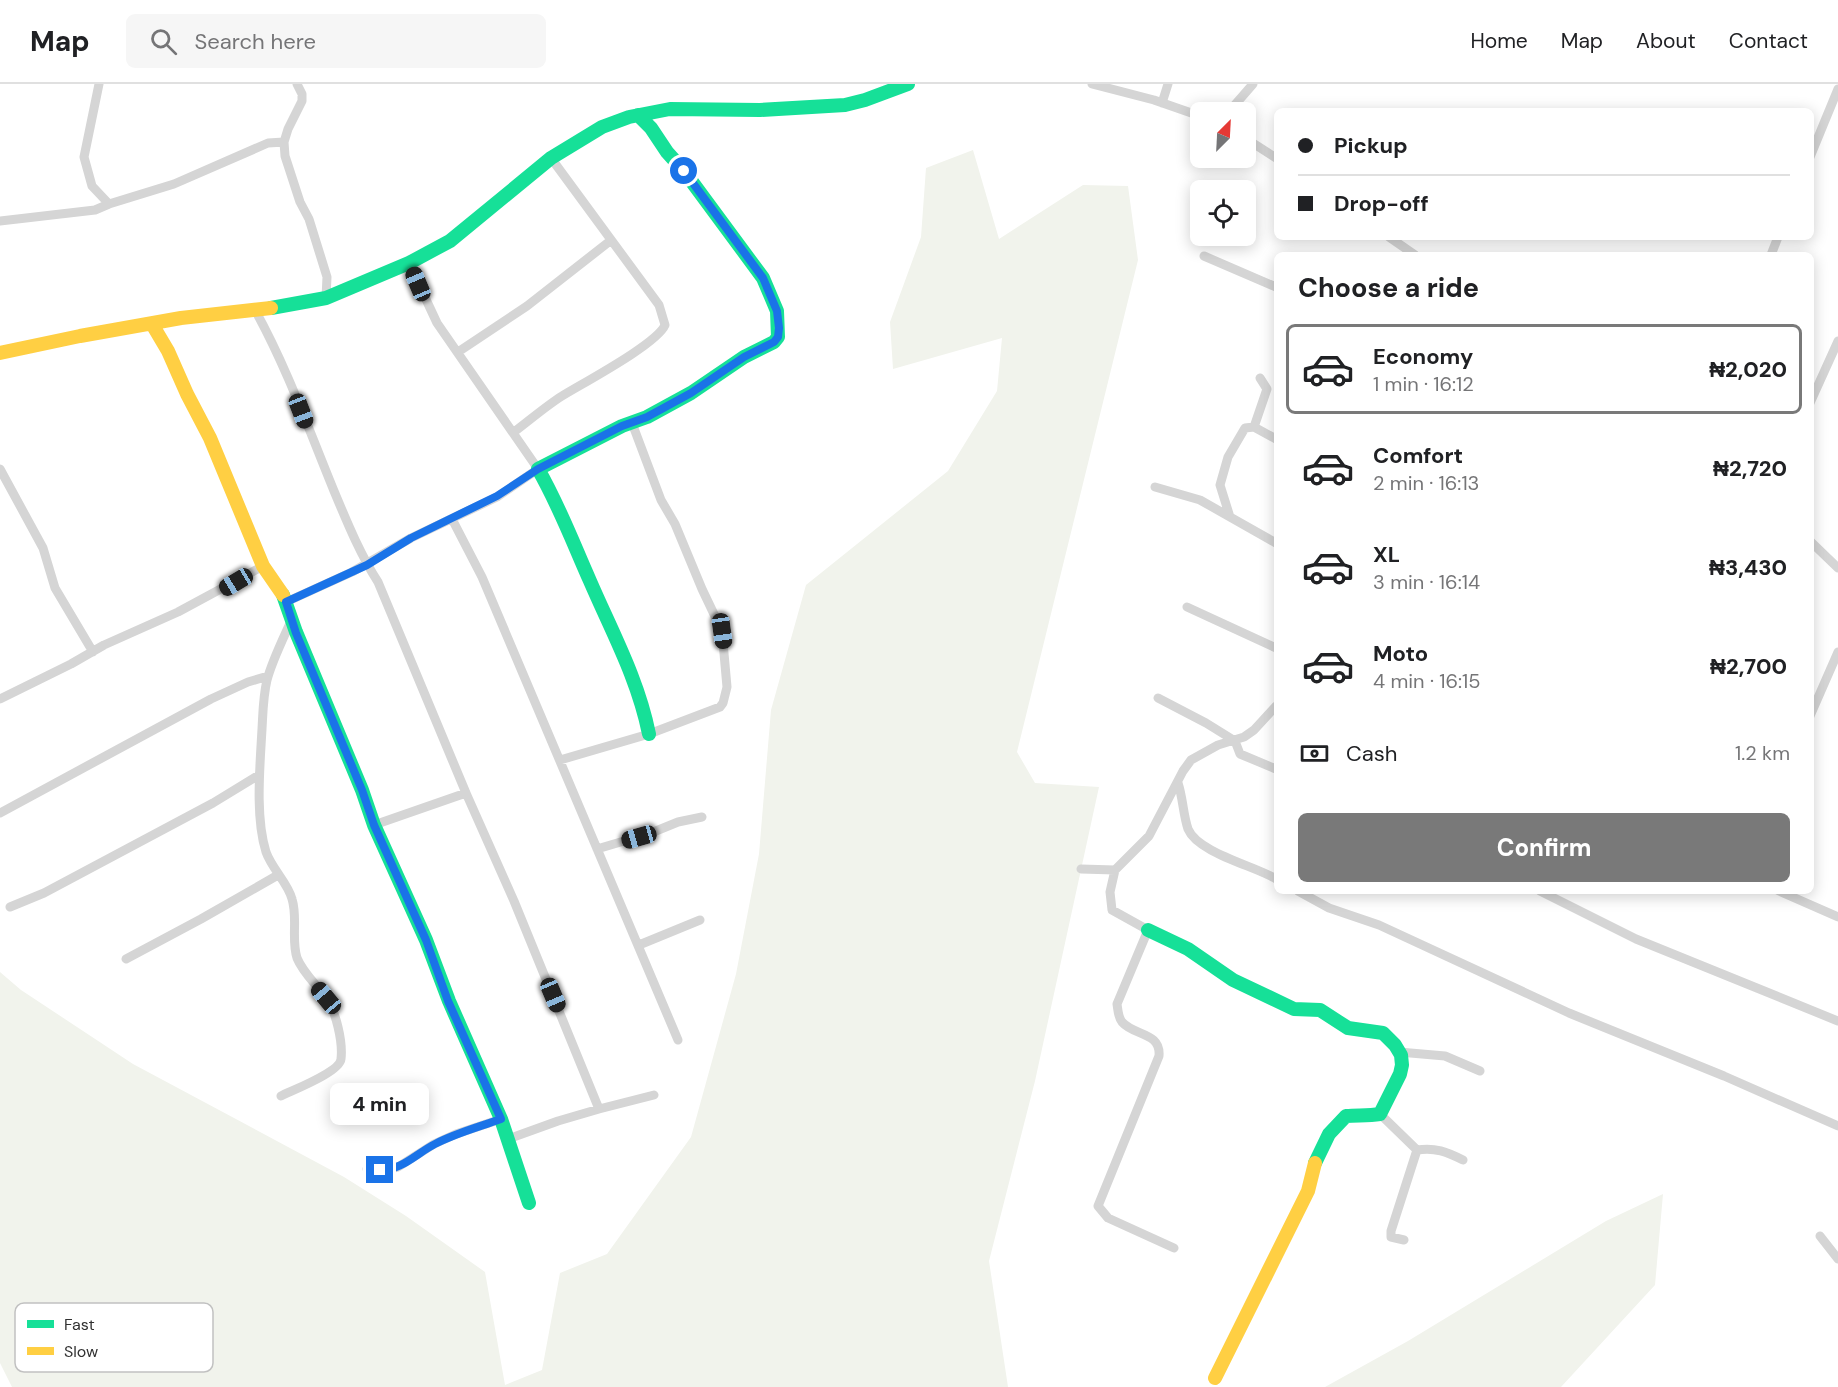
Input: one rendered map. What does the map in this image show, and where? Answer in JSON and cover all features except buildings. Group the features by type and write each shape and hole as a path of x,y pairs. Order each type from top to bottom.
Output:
{"street":[{"path":"99,84 84,157 92,186 109,204"},
{"path":"297,84 302,94 302,101 288,129 284,142 285,156 300,202 309,219 327,277 326,298"},
{"path":"0,353 181,318 255,310 326,298 409,263 450,240 551,158 602,127 638,115 670,109 760,110 845,105 908,84"},
{"path":"1092,84 1190,113"},
{"path":"1162,103 1168,84"},
{"path":"1238,102 1253,84"},
{"path":"1814,147 1838,89"},
{"path":"286,602 367,565 411,538 497,496 538,469 647,417 682,398 744,357 774,342 778,337 777,311 763,278 684,171 638,115"},
{"path":"0,221 95,210 174,184 268,143 284,142"},
{"path":"1256,145 1274,157"},
{"path":"514,432 562,396 613,366 663,330 664,321 659,305 551,158"},
{"path":"1393,240 1411,252"},
{"path":"459,352 527,306 610,241"},
{"path":"1204,256 1274,286"},
{"path":"409,263 437,323 459,352 483,392 514,432 548,485 634,676 649,734"},
{"path":"255,310 289,379 367,565 378,582 514,901 599,1109"},
{"path":"152,324 168,351 210,438 263,566 276,583 286,602 291,621 362,790 374,825 426,940 448,1001 501,1119 529,1203"},
{"path":"1814,394 1838,341"},
{"path":"1254,427 1267,389 1260,378"},
{"path":"560,760 649,734 720,707 727,687 722,631 675,524 661,500 632,423"},
{"path":"1230,517 1220,485 1228,457 1245,428 1254,427 1274,438"},
{"path":"0,469 43,548 55,588 93,652"},
{"path":"1155,488 1200,500 1274,542"},
{"path":"452,519 482,577 678,1040"},
{"path":"1814,545 1838,568"},
{"path":"1,695 178,612 263,566"},
{"path":"1187,607 1274,647"},
{"path":"280,1096 323,1076 338,1065 341,1059 336,1018 332,1007 298,959 294,946 295,915 292,899 269,859 263,836 260,775 263,698 268,676 291,621"},
{"path":"1814,707 1838,652"},
{"path":"0,813 211,699 248,682 268,676"},
{"path":"1158,698 1235,741 1240,754 1274,768"},
{"path":"1274,708 1254,730 1235,741 1218,745 1191,760 1149,836 1115,870 1111,880 1112,909 1148,930 1188,949 1233,980 1294,1010 1320,1010 1348,1028 1383,1033 1399,1052 1402,1070 1398,1080 1383,1101 1380,1114"},
{"path":"10,907 44,893 213,803 260,775"},
{"path":"1178,783 1189,830 1205,847 1242,866 1265,872 1274,878"},
{"path":"374,825 466,793"},
{"path":"597,849 651,833 678,822 702,817"},
{"path":"1081,869 1115,870"},
{"path":"126,958 278,875"},
{"path":"1303,894 1329,908 1379,925 1569,1013 1724,1076 1838,1126"},
{"path":"1547,894 1636,939 1838,1021"},
{"path":"1786,894 1838,917"},
{"path":"639,945 700,920"},
{"path":"1148,930 1117,1004 1121,1021 1153,1039 1158,1045 1159,1056 1098,1206 1108,1218 1174,1248"},
{"path":"1399,1052 1445,1056 1480,1071"},
{"path":"508,1140 558,1121 654,1095"},
{"path":"1380,1114 1417,1150"},
{"path":"1215,1378 1308,1191 1317,1156 1329,1134 1346,1116 1365,1117 1380,1114"},
{"path":"367,1169 385,1171 398,1167 434,1144 501,1119"},
{"path":"1417,1150 1430,1148 1445,1151 1463,1160"},
{"path":"1404,1240 1391,1237 1391,1231 1417,1150"},
{"path":"1820,1236 1838,1258"}],"shaded area":[{"path":"973,150 999,239 1083,185 1128,186 1138,260 1017,752 1035,783 1099,787 1035,1081 989,1261 1008,1387 12,1387 0,1363 0,972 21,990 133,1064 344,1177 406,1216 485,1272 505,1385 542,1370 560,1273 607,1254 691,1137 736,974 759,854 771,710 806,585 948,471 997,391 1002,338 893,369 890,322 921,237 926,168"},
{"path":"1663,1194 1655,1285 1561,1387 1325,1387 1408,1341 1606,1221"}],"traffic: fast":[{"path":"271,308 326,298 409,263 450,241 551,158 602,127 629,117 670,109 760,110 845,105 908,84"},
{"path":"638,115 684,171 763,278 777,311 778,337 774,342 744,357 691,393 647,417 622,426 538,469 559,510 624,656 649,734"},
{"path":"283,595 374,825 426,940 449,1001 501,1119 529,1203"},
{"path":"1148,930 1188,949 1233,980 1294,1009 1320,1010 1348,1028 1383,1033 1395,1045 1401,1055 1402,1065 1400,1074 1380,1114 1346,1116 1329,1134 1315,1163"}],"traffic: slow":[{"path":"0,353 181,318 271,308"},
{"path":"152,324 168,351 210,438 263,566 283,595"},
{"path":"1215,1378 1308,1191 1315,1163"}],"route":[{"path":"380,1170 385,1171 398,1167 434,1144 501,1119 448,1001 426,940 374,825 362,790 291,621 286,602 367,565 411,538 515,486 538,469 587,446 622,426 647,417 691,393 744,357 774,342 778,337 779,328 777,311 763,278 684,171"}]}
